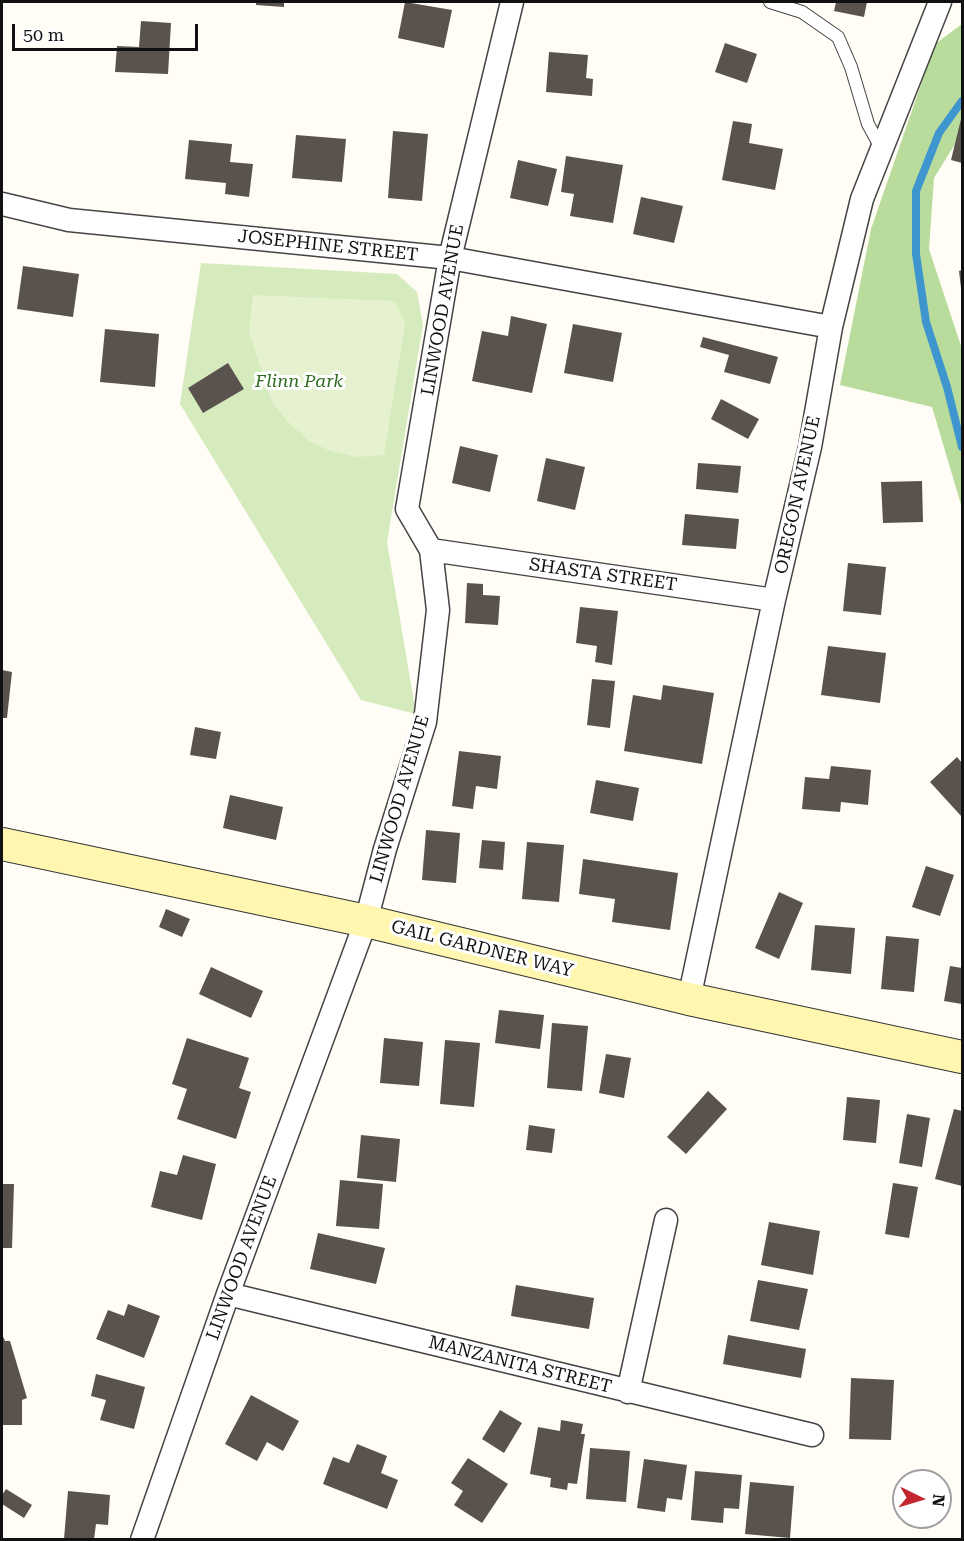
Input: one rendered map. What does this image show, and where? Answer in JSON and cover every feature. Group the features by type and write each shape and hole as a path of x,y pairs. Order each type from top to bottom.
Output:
{"street":[{"name":"LINWOOD AVENUE","path":"142,1539 228,1294 366,921 425,722 438,610 431,550 407,509 450,258 512,2"},
{"name":"OREGON AVENUE","path":"689,999 774,600 810,447 831,327 862,199 940,2"},
{"name":"JOSEPHINE STREET","path":"2,204 69,220 450,258 831,327"},
{"name":"SHASTA STREET","path":"431,550 774,600"},
{"name":"GAIL GARDNER WAY","path":"2,844 366,921 689,999 963,1057"},
{"path":"628,1392 666,1220"},
{"name":"MANZANITA STREET","path":"228,1294 812,1436"}],"lane":[{"path":"770,2 802,12 838,37 851,67 868,124 882,150"}],"green space":[{"path":"962,24 962,133 934,178 929,249 962,349 962,508 932,407 840,385 871,229 935,44"},
{"name":"Flinn Park","path":"201,263 397,274 417,292 423,325 387,542 416,714 361,700 180,404"},
{"path":"253,295 395,301 405,324 384,455 356,457 331,451 310,442 287,421 272,402 249,332"}],"building":[{"path":"256,2 284,2 284,7 256,5"},
{"path":"405,2 452,10 444,48 398,38"},
{"path":"836,2 867,2 864,17 834,11"},
{"path":"141,21 171,23 168,74 115,72 117,46 139,47"},
{"path":"725,43 757,54 747,83 715,72"},
{"path":"549,52 588,55 586,78 593,79 592,96 546,92"},
{"path":"962,115 962,163 951,160"},
{"path":"733,121 752,124 749,143 783,149 775,190 722,180"},
{"path":"393,131 428,134 422,201 388,198"},
{"path":"296,135 346,139 342,182 292,178"},
{"path":"189,140 232,144 230,162 253,164 249,197 225,194 226,183 185,179"},
{"path":"566,156 623,165 613,223 570,216 574,194 561,192"},
{"path":"518,160 557,169 548,206 510,198"},
{"path":"641,197 683,206 674,243 633,234"},
{"path":"23,266 79,274 73,317 17,309"},
{"path":"962,270 962,287 961,288 959,271"},
{"path":"511,316 547,324 532,393 472,381 482,331 508,336"},
{"path":"573,324 622,333 613,382 564,373"},
{"path":"105,329 159,334 155,387 100,382"},
{"path":"703,337 778,357 770,384 724,372 729,355 700,347"},
{"path":"228,363 244,389 203,413 188,388"},
{"path":"721,399 759,419 748,439 711,419"},
{"path":"460,446 498,455 490,492 452,483"},
{"path":"546,458 585,467 575,510 537,501"},
{"path":"698,463 741,466 738,493 696,489"},
{"path":"922,481 923,522 883,523 881,482"},
{"path":"685,514 739,519 736,549 682,545"},
{"path":"848,563 886,567 881,615 843,611"},
{"path":"467,583 483,584 483,595 500,596 498,625 465,623"},
{"path":"580,607 618,611 612,665 595,662 597,646 576,643"},
{"path":"828,646 886,653 880,703 821,695"},
{"path":"2,670 12,672 7,718 2,718"},
{"path":"592,679 615,681 610,728 587,725"},
{"path":"663,685 714,693 702,764 624,751 633,695 661,700"},
{"path":"195,727 221,732 216,759 190,755"},
{"path":"459,751 501,756 497,789 476,786 473,809 452,806"},
{"path":"957,757 962,763 962,817 930,782"},
{"path":"831,766 871,770 868,805 841,802 840,812 802,809 805,777 829,779"},
{"path":"596,780 639,788 633,821 590,813"},
{"path":"230,795 283,807 276,840 223,828"},
{"path":"426,830 460,833 456,883 422,880"},
{"path":"482,840 505,842 503,870 479,868"},
{"path":"527,842 564,845 559,902 522,899"},
{"path":"583,859 678,873 670,930 612,922 615,899 579,894"},
{"path":"926,866 954,875 940,916 912,907"},
{"path":"779,892 803,903 779,959 755,948"},
{"path":"166,909 190,919 182,937 159,927"},
{"path":"815,925 855,928 851,974 811,970"},
{"path":"886,936 919,939 914,992 881,989"},
{"path":"950,966 962,968 962,1004 944,1001"},
{"path":"211,967 263,991 251,1018 199,994"},
{"path":"499,1010 544,1015 540,1049 495,1043"},
{"path":"552,1023 588,1026 582,1091 547,1088"},
{"path":"187,1038 249,1058 239,1088 251,1092 236,1139 177,1119 187,1089 172,1084"},
{"path":"384,1038 423,1042 419,1086 380,1083"},
{"path":"445,1040 480,1043 474,1107 440,1104"},
{"path":"606,1054 631,1058 624,1098 599,1093"},
{"path":"708,1091 727,1109 686,1154 667,1137"},
{"path":"847,1097 880,1100 876,1143 843,1140"},
{"path":"954,1109 962,1111 962,1186 935,1179"},
{"path":"907,1114 930,1118 922,1167 899,1163"},
{"path":"529,1125 555,1129 552,1153 526,1150"},
{"path":"361,1135 400,1139 396,1182 357,1178"},
{"path":"183,1155 216,1164 202,1220 151,1207 160,1171 177,1175"},
{"path":"340,1180 383,1184 379,1229 336,1226"},
{"path":"893,1183 918,1187 909,1238 885,1234"},
{"path":"2,1184 14,1184 12,1248 2,1248"},
{"path":"769,1222 820,1231 813,1275 761,1265"},
{"path":"318,1233 385,1248 376,1284 310,1269"},
{"path":"758,1280 808,1289 799,1330 750,1321"},
{"path":"516,1285 594,1298 589,1329 511,1316"},
{"path":"128,1304 160,1316 144,1358 96,1339 108,1310 124,1316"},
{"path":"2,1334 5,1341 10,1341 27,1398 22,1400 22,1425 2,1425"},
{"path":"728,1335 806,1349 801,1378 723,1364"},
{"path":"96,1374 145,1387 134,1429 100,1420 106,1400 91,1396"},
{"path":"851,1378 894,1380 891,1440 849,1439"},
{"path":"251,1395 299,1421 283,1451 267,1442 257,1461 225,1444"},
{"path":"500,1410 522,1423 504,1453 482,1439"},
{"path":"561,1420 583,1424 581,1434 585,1434 577,1484 568,1483 567,1490 550,1487 551,1478 530,1474 538,1427 560,1431"},
{"path":"357,1444 387,1456 381,1473 398,1480 387,1509 323,1484 333,1457 349,1463"},
{"path":"590,1448 630,1451 626,1502 586,1499"},
{"path":"468,1458 508,1484 482,1523 454,1505 463,1491 451,1483"},
{"path":"644,1459 687,1465 682,1500 667,1498 665,1512 637,1508"},
{"path":"695,1471 742,1475 739,1509 724,1508 723,1523 691,1520"},
{"path":"750,1482 794,1486 790,1538 745,1534"},
{"path":"6,1489 32,1505 24,1518 2,1504 2,1495"},
{"path":"68,1491 110,1495 108,1525 96,1524 94,1539 64,1539"}],"waterway":[{"path":"962,101 939,133 916,191 916,254 926,322 947,387 962,447"}]}
